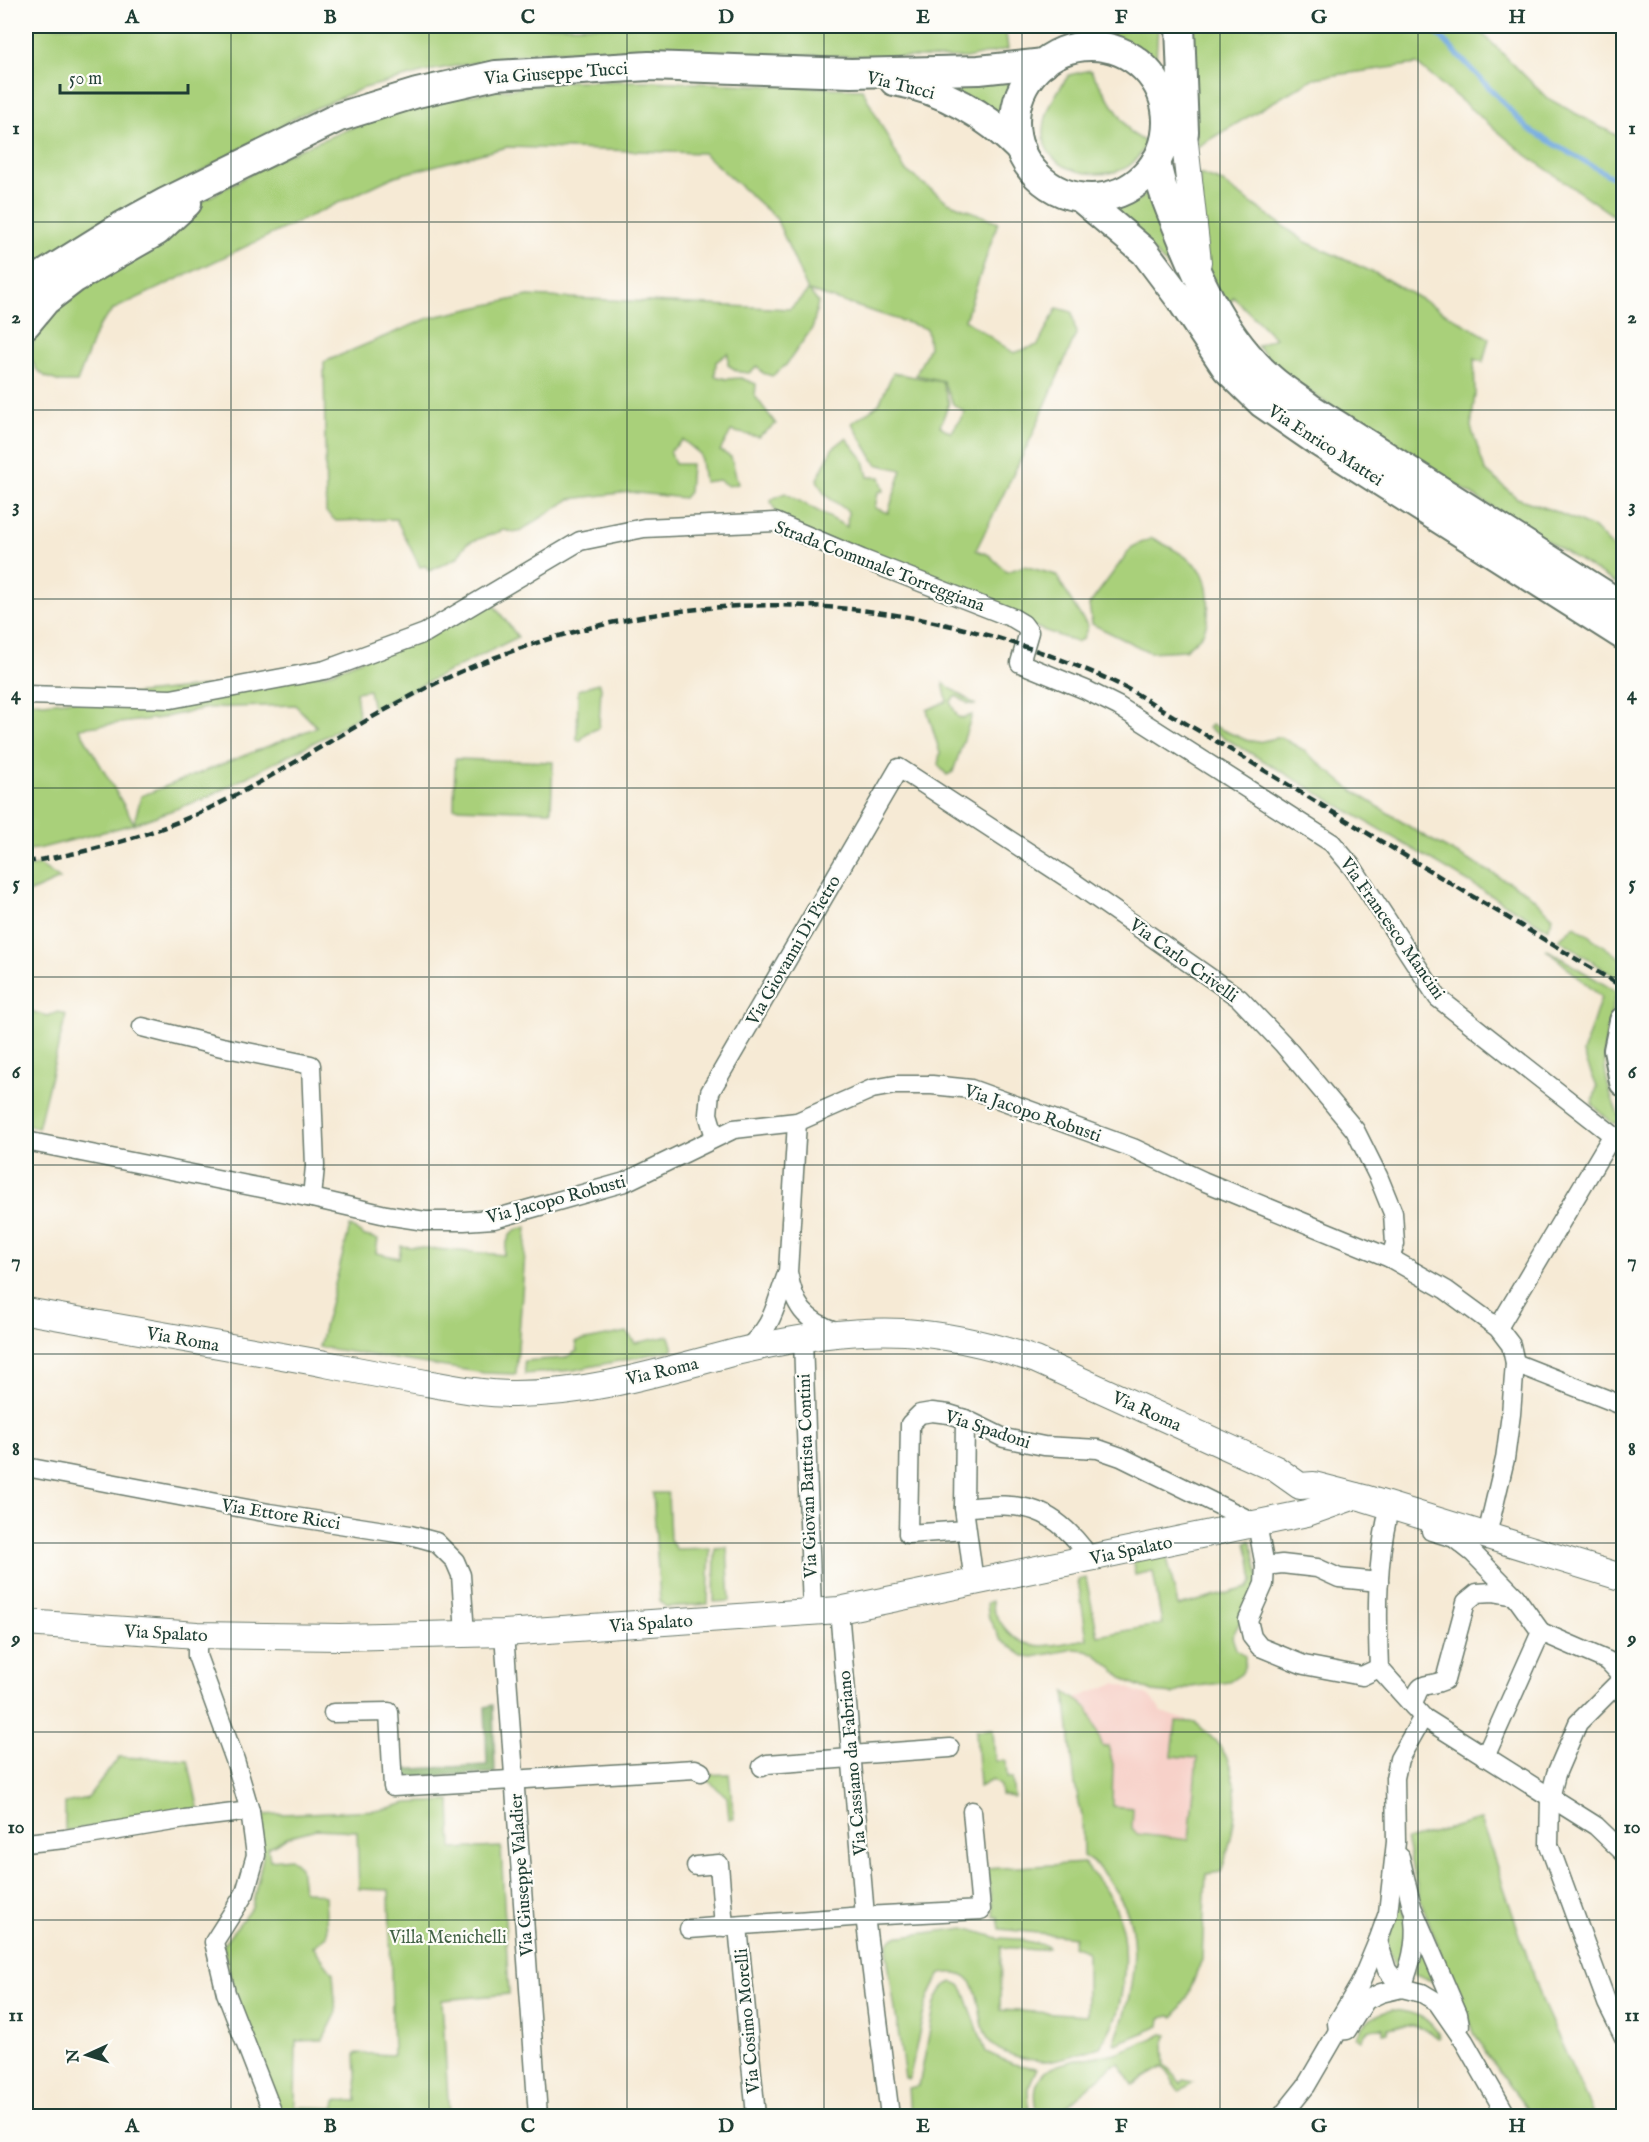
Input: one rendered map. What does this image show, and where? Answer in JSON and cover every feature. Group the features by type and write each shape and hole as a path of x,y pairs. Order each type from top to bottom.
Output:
{"main road":[{"name":"Via Enrico Mattei","path":"1166,26 1166,134 1159,182 1201,281 1219,315 1247,353 1270,378 1310,408 1623,607"},
{"path":"1180,26 1166,134 1148,173 1126,190 1097,198 1081,198 1059,190 1040,178 1029,165 1021,150 1016,128 1019,100 1029,78 1075,47 1115,50 1136,61 1155,81 1166,134 1187,167 1201,281"},
{"name":"Via Tucci","path":"850,73 979,70 1075,47"},
{"name":"Via Giuseppe Tucci","path":"26,286 122,226 166,202 339,117 417,93 496,75 650,66 850,73"},
{"name":"Via Tucci","path":"850,73 906,83 948,98 988,120 1021,150"},
{"name":"Via Giuseppe Tucci","path":"26,324 45,301 75,278 157,231 210,181"},
{"name":"Via Enrico Mattei","path":"1081,198 1144,252 1181,300 1227,369 1262,403 1317,441 1623,636"},
{"path":"1623,1022 1618,1050 1623,1082"},
{"name":"Via Roma","path":"26,1311 482,1392 512,1394 570,1390 611,1383 745,1351 846,1334 904,1332 935,1336 1009,1351 1036,1360 1276,1469 1300,1486 1355,1496 1388,1512 1487,1535 1623,1578"},
{"path":"1268,1517 1282,1492 1276,1469"},
{"name":"Via Spalato","path":"1268,1517 1309,1486"},
{"name":"Via Spalato","path":"26,1623 196,1635 340,1638 504,1633 838,1610 1090,1558 1268,1517 1307,1513 1355,1496"}],"street":[{"name":"Strada Comunale Torreggiana","path":"26,695 171,699 325,670 425,633 580,541 645,528 775,522 873,564 1013,618 1023,624 1029,632 1026,646"},
{"name":"Via Francesco Mancini","path":"1026,646 1020,663 1118,706 1332,843 1353,868 1438,998 1618,1140 1498,1328"},
{"name":"Via Giovanni Di Pietro","path":"715,1137 708,1114 710,1092 899,768"},
{"name":"Via Carlo Crivelli","path":"899,768 1072,881 1239,998 1290,1053 1355,1130 1393,1213 1395,1244 1390,1258"},
{"path":"142,1027 222,1047 311,1065 315,1166 312,1198"},
{"name":"Via Jacopo Robusti","path":"26,1141 386,1215 425,1221 494,1219 625,1182 734,1129 797,1122 872,1089 895,1085 932,1085 971,1089 1133,1148 1203,1181 1390,1258 1446,1290 1498,1328 1511,1345 1515,1363 1512,1414 1505,1459 1487,1535"},
{"path":"797,1122 788,1272 791,1291 802,1311 824,1327 846,1334"},
{"path":"745,1351 768,1326 788,1272"},
{"name":"Via Giovan Battista Contini","path":"803,1340 812,1612"},
{"path":"1515,1363 1623,1406"},
{"name":"Via Spadoni","path":"966,1530 908,1534 910,1424 920,1414 932,1412 965,1419 1004,1438 1044,1446 1098,1449 1268,1517"},
{"path":"965,1419 964,1508 974,1582"},
{"name":"Via Ettore Ricci","path":"26,1467 269,1513 410,1535 436,1542 455,1561 461,1575 465,1634"},
{"path":"964,1508 991,1505 1025,1507 1044,1512 1064,1527 1090,1558"},
{"path":"1623,1853 1596,1826 1550,1798 1485,1757 1418,1711 1379,1668 1379,1582 1382,1541 1388,1512 1454,1538 1473,1553 1515,1596 1541,1632 1608,1661 1623,1677 1578,1723 1556,1774 1550,1798 1549,1845 1607,2003 1623,2037"},
{"path":"1268,1517 1264,1584 1248,1620 1252,1636 1260,1647 1304,1665 1362,1676 1379,1668"},
{"path":"1265,1566 1282,1564 1317,1568 1339,1578 1379,1582"},
{"path":"1282,2116 1306,2086 1338,2031 1337,2024 1360,1984 1388,1913 1396,1842 1395,1778 1399,1759 1418,1711 1418,1689 1424,1684 1436,1684 1445,1680 1466,1602 1477,1593 1493,1592 1515,1596"},
{"name":"Via Cassiano da Fabriano","path":"838,1610 865,1916 891,2116"},
{"path":"1485,1757 1541,1632"},
{"name":"Via Giuseppe Valadier","path":"504,1633 538,2116"},
{"path":"196,1635 197,1656 235,1760 250,1811 256,1855 245,1893 214,1942 226,1993 274,2116"},
{"path":"333,1713 389,1712 393,1787 699,1769"},
{"path":"764,1764 950,1748"},
{"path":"26,1843 250,1811"},
{"path":"865,1916 981,1910 972,1811"},
{"path":"1396,1842 1412,1907 1416,1936 1412,1958 1402,1988"},
{"name":"Via Cosimo Morelli","path":"696,1866 719,1864 731,1926 756,2116"},
{"path":"1412,1907 1458,2014 1464,2041"},
{"name":"Via Cosimo Morelli","path":"689,1929 865,1916"},
{"path":"1378,1941 1387,1970 1402,1988"},
{"path":"1338,2031 1347,2030 1366,2001 1381,1993 1402,1988 1422,1993 1437,2002 1464,2041 1507,2116"}],"shaded area":[{"path":"1116,1683 1150,1697 1162,1712 1195,1723 1218,1743 1230,1762 1235,1808 1234,1825 1221,1872 1091,1854 1077,1698"}],"green space":[{"path":"33,26 1005,26 1008,49 966,58 543,51 433,70 361,89 300,115 26,272 26,48"},
{"path":"1119,26 1158,26 1156,59 1154,61 1134,45 1110,36"},
{"path":"1187,26 1475,26 1547,98 1623,139 1623,219 1614,216 1526,155 1417,64 1314,78 1197,147"},
{"path":"1090,70 1131,133 1147,143 1131,164 1123,169 1100,174 1087,173 1063,165 1047,149 1044,138 1048,112 1064,82 1069,75"},
{"path":"1017,78 1008,99 1006,121 932,80"},
{"path":"571,81 648,81 862,89 905,170 948,202 998,222 965,320 1014,353 1038,345 1057,308 1072,312 1076,334 1032,436 976,550 989,555 1007,572 1024,566 1056,575 1088,626 1083,639 1076,642 1032,626 781,522 770,500 785,493 847,527 848,511 825,495 817,480 832,449 846,438 864,460 868,477 880,477 884,491 878,492 875,508 888,513 902,470 876,464 852,423 879,404 893,373 942,382 949,403 940,426 951,433 965,412 953,404 943,381 916,375 929,347 927,329 809,291 818,302 813,327 786,365 772,376 763,373 757,366 749,373 739,372 728,365 728,353 716,362 715,376 726,379 741,378 756,384 755,396 776,424 758,437 731,431 720,451 731,457 738,484 728,486 719,480 704,482 700,454 683,440 670,451 675,464 691,464 689,492 684,498 629,492 570,499 522,530 513,532 504,530 467,543 457,558 429,571 426,566 420,567 396,519 336,521 326,512 324,362 429,318 528,296 790,309 808,291 776,218 703,153 507,147 395,176 114,309 98,327 77,382 60,382 46,377 36,369 30,356 35,335 49,311 169,233 206,199 281,157 351,128 419,105 500,90"},
{"path":"1199,174 1220,181 1306,242 1379,275 1489,338 1483,362 1474,359 1475,394 1471,427 1485,470 1517,498 1594,528 1623,558 1623,588 1334,408 1301,386 1271,360 1257,346 1275,338 1233,297 1227,310 1207,273"},
{"path":"1152,189 1199,299 1114,210 1140,199"},
{"path":"1152,538 1194,563 1203,574 1207,589 1208,616 1204,631 1185,650 1149,652 1092,624 1089,605 1132,547"},
{"path":"493,604 518,637 373,709 369,690 356,692 359,716 328,735 206,798 134,824 38,849 26,850 26,701 44,703 327,674","holes":["295,705 317,727 141,796 134,823 79,728 161,718 206,708"]},
{"path":"598,683 601,687 599,728 587,733 580,741 577,740 578,690"},
{"path":"943,683 976,705 969,704 956,696 950,702 958,717 972,715 953,772 947,775 938,765 940,753 927,710 947,701"},
{"path":"1211,725 1246,740 1258,742 1281,737 1302,749 1349,788 1424,836 1527,892 1553,917 1548,929 1208,728"},
{"path":"455,759 553,762 551,811 454,808"},
{"path":"40,865 60,879 26,894 26,867"},
{"path":"1575,926 1623,960 1617,978 1559,939"},
{"path":"1546,949 1617,992 1605,1043 1604,1058 1609,1088 1622,1123 1612,1123 1592,1104 1597,1087 1583,1053 1601,997"},
{"path":"26,1010 48,1016 58,1012 66,1015 38,1128 26,1125"},
{"path":"350,1226 365,1236 378,1239 376,1253 399,1258 401,1246 504,1255 506,1244 512,1233 527,1227 516,1374 484,1373 319,1347"},
{"path":"627,1332 635,1343 669,1336 673,1350 574,1370 525,1374 524,1361 565,1358 577,1351 575,1342"},
{"path":"653,1493 668,1493 670,1540 676,1549 710,1548 708,1604 666,1607 660,1602"},
{"path":"1251,1540 1259,1579 1254,1595 1232,1637 1236,1649 1245,1656 1245,1667 1241,1674 1229,1682 1191,1687 1173,1694 1153,1692 1127,1681 1095,1654 1086,1650 1074,1649 1033,1657 1024,1656 1001,1640 989,1619 987,1603 992,1601 999,1620 1019,1641 1040,1646 1087,1639 1078,1580 1086,1578 1098,1636 1162,1624 1153,1571 1135,1575 1133,1560 1166,1553 1178,1606 1248,1588 1253,1582 1246,1543"},
{"path":"727,1547 730,1601 714,1602 715,1548"},
{"path":"1065,1692 1088,1708 1103,1747 1108,1746 1113,1764 1112,1806 1133,1808 1132,1828 1137,1834 1189,1840 1197,1758 1172,1756 1176,1721 1195,1723 1209,1735 1222,1749 1230,1765 1234,1782 1236,1800 1231,1837 1221,1872 1206,1874 1202,1959 1187,1998 1174,2017 1161,2018 1160,2026 1116,2044 1114,2043 1131,1985 1133,1939 1130,1919 1121,1899 1100,1869 1083,1856 1082,1816 1075,1785"},
{"path":"493,1705 495,1773 395,1778 395,1770 487,1765 485,1707"},
{"path":"993,1729 995,1761 1006,1761 1007,1778 1012,1778 1014,1797 1001,1795 1000,1786 992,1780 979,1787 976,1730"},
{"path":"119,1757 188,1760 199,1811 65,1831 65,1803 88,1798"},
{"path":"729,1774 734,1819 729,1819 727,1797 702,1775"},
{"name":"Villa Menichelli","path":"450,1801 452,1849 501,1847 509,1994 442,2000 449,2116 280,2116 234,1993 223,1945 252,1907 263,1857 258,1815 381,1810 407,1803","holes":["316,1829 357,1831 359,1889 389,1890 393,2055 355,2053 357,2101 336,2100 335,2108 295,2107 296,2041 323,2040 336,2014 333,1973 313,1947 327,1936 325,1896 303,1890 300,1867 290,1858 270,1860 268,1848 287,1837"]},
{"path":"1481,1820 1543,2003 1594,2116 1531,2116 1491,2061 1476,2036 1444,1962 1420,1899 1406,1840"},
{"path":"1084,1863 1102,1885 1116,1909 1124,1946 1123,1985 1118,2010 1100,2047 1048,2061 1024,2058 1004,2052 994,2046 987,2037 974,1987 967,1978 957,1973 941,1974 924,2011 909,2079 905,2078 887,1955 888,1944 894,1937 965,1928 998,1938 1018,1939 1048,1946 1048,1948 1037,1950 1001,1947 1000,2010 1087,2015 1087,1952 1073,1946 1075,1937 1000,1929 998,1917 994,1917 986,1869"},
{"path":"1401,1897 1409,1936 1398,1974 1386,1946 1397,1898"},
{"path":"1421,1945 1441,1990 1432,1980 1414,1975"},
{"path":"953,1982 960,1985 964,1991 986,2052 1013,2064 1037,2068 1028,2088 1029,2116 910,2116 908,2088 919,2086 935,2003 941,1990"},
{"path":"1392,2010 1407,2012 1426,2020 1440,2037 1421,2028 1401,2026 1388,2028 1387,2032 1383,2033 1383,2028 1372,2029 1365,2033 1361,2040 1356,2037 1371,2019"},
{"path":"1163,2034 1168,2035 1164,2043 1165,2066 1181,2083 1184,2080 1193,2082 1180,2091 1163,2067 1133,2085 1119,2063 1112,2066 1056,2116 1038,2116 1036,2085 1046,2071 1064,2063 1115,2053"}],"waterway":[{"path":"1426,26 1442,38 1528,129 1624,184"}],"railway":[{"path":"26,862 106,846 159,829 210,808 418,692 481,663 560,636 639,617 719,607 798,606 878,612 957,627 1035,650 1112,681 1230,749 1624,988"}]}
